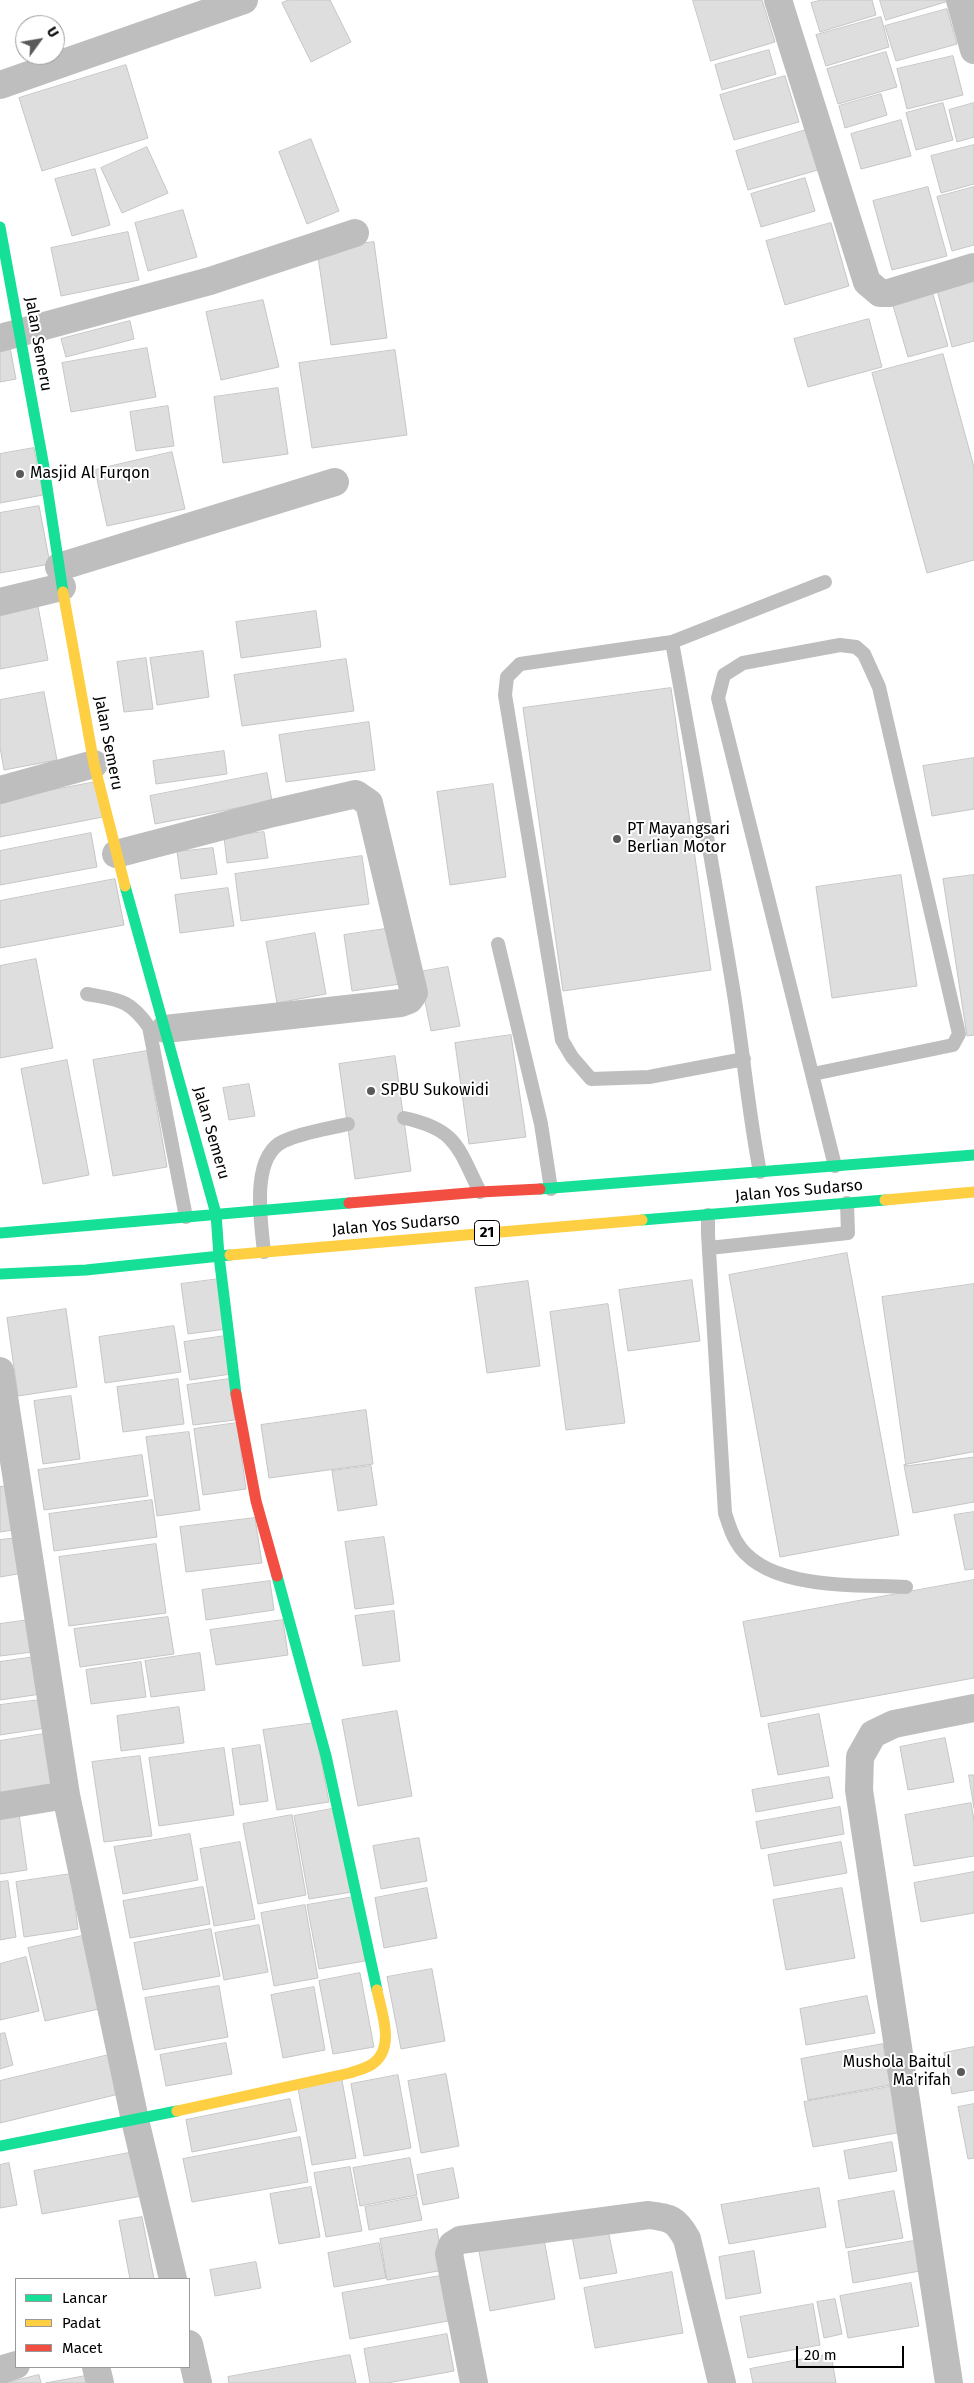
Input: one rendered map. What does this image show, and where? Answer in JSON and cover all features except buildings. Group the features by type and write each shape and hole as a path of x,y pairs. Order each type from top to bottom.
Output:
{"main road":[{"name":"Jalan Semeru","path":"0,227 9,336 44,467 94,764 116,854 216,1214 219,1256 239,1414 256,1501 326,1756 345,1837 386,2035 384,2052 374,2064 350,2073 135,2120 0,2146"},
{"name":"Jalan Yos Sudarso","path":"0,1233 480,1192 551,1189 974,1155"},
{"name":"Jalan Yos Sudarso","path":"0,1274 86,1270 264,1252 974,1192"}],"street":[{"path":"0,85 244,0"},
{"path":"778,0 867,282 880,293 889,293 974,267"},
{"path":"960,0 974,50"},
{"path":"9,336 210,281 355,233"},
{"path":"0,602 61,577 335,482"},
{"path":"0,790 94,764"},
{"path":"116,854 273,813 356,794 369,803 414,993 409,1000 401,1003 165,1030"},
{"path":"0,1371 66,1795 135,2120 173,2278"},
{"path":"949,2383 859,1790 860,1757 873,1734 894,1724 974,1708"},
{"path":"0,1806 66,1795"},
{"path":"474,2383 449,2254 452,2245 460,2240 649,2215 667,2217 678,2224 687,2239 722,2383"},
{"path":"190,2348 198,2383"},
{"path":"0,2370 15,2365"},
{"path":"96,2368 100,2383"}],"lane":[{"path":"744,1059 649,1077 591,1079 572,1058 562,1040 504,695 507,677 520,664 672,642 825,582"},
{"path":"672,642 744,1059 751,1125 760,1172"},
{"path":"813,1074 953,1045 960,1034 879,687 864,654 856,647 840,645 743,663 724,675 718,698 835,1166"},
{"path":"498,944 541,1124 551,1189"},
{"path":"87,994 121,1000 140,1015 149,1027 186,1217"},
{"path":"404,1118 424,1122 439,1128 449,1136 457,1146 480,1192"},
{"path":"264,1252 260,1211 262,1168 268,1154 284,1141 348,1124"},
{"path":"709,1248 848,1233 848,1203"},
{"path":"708,1215 725,1513 736,1542 758,1566 794,1580 906,1588"}],"traffic: fast":[{"path":"0,227 44,467 63,592"},
{"path":"125,886 216,1214 219,1256 236,1394"},
{"path":"540,1189 974,1155"},
{"path":"642,1220 885,1200"},
{"path":"0,1233 349,1203"},
{"path":"0,1274 86,1270 230,1255"},
{"path":"277,1576 326,1756 377,1990"},
{"path":"0,2146 177,2111"}],"traffic: slow":[{"path":"63,592 94,764 125,886"},
{"path":"885,1200 974,1192"},
{"path":"230,1255 642,1220"},
{"path":"177,2111 350,2073 370,2066 381,2055 385,2037 385,2028 377,1990"}],"traffic: jam":[{"path":"349,1203 540,1189"},
{"path":"236,1394 256,1501 277,1576"}],"place":[{"name":"Masjid Al Furqon","path":"20,474"},
{"name":"PT Mayangsari Berlian Motor","path":"617,839"},
{"name":"SPBU Sukowidi","path":"371,1091"},
{"name":"Mushola Baitul Ma'rifah","path":"961,2072"}]}
